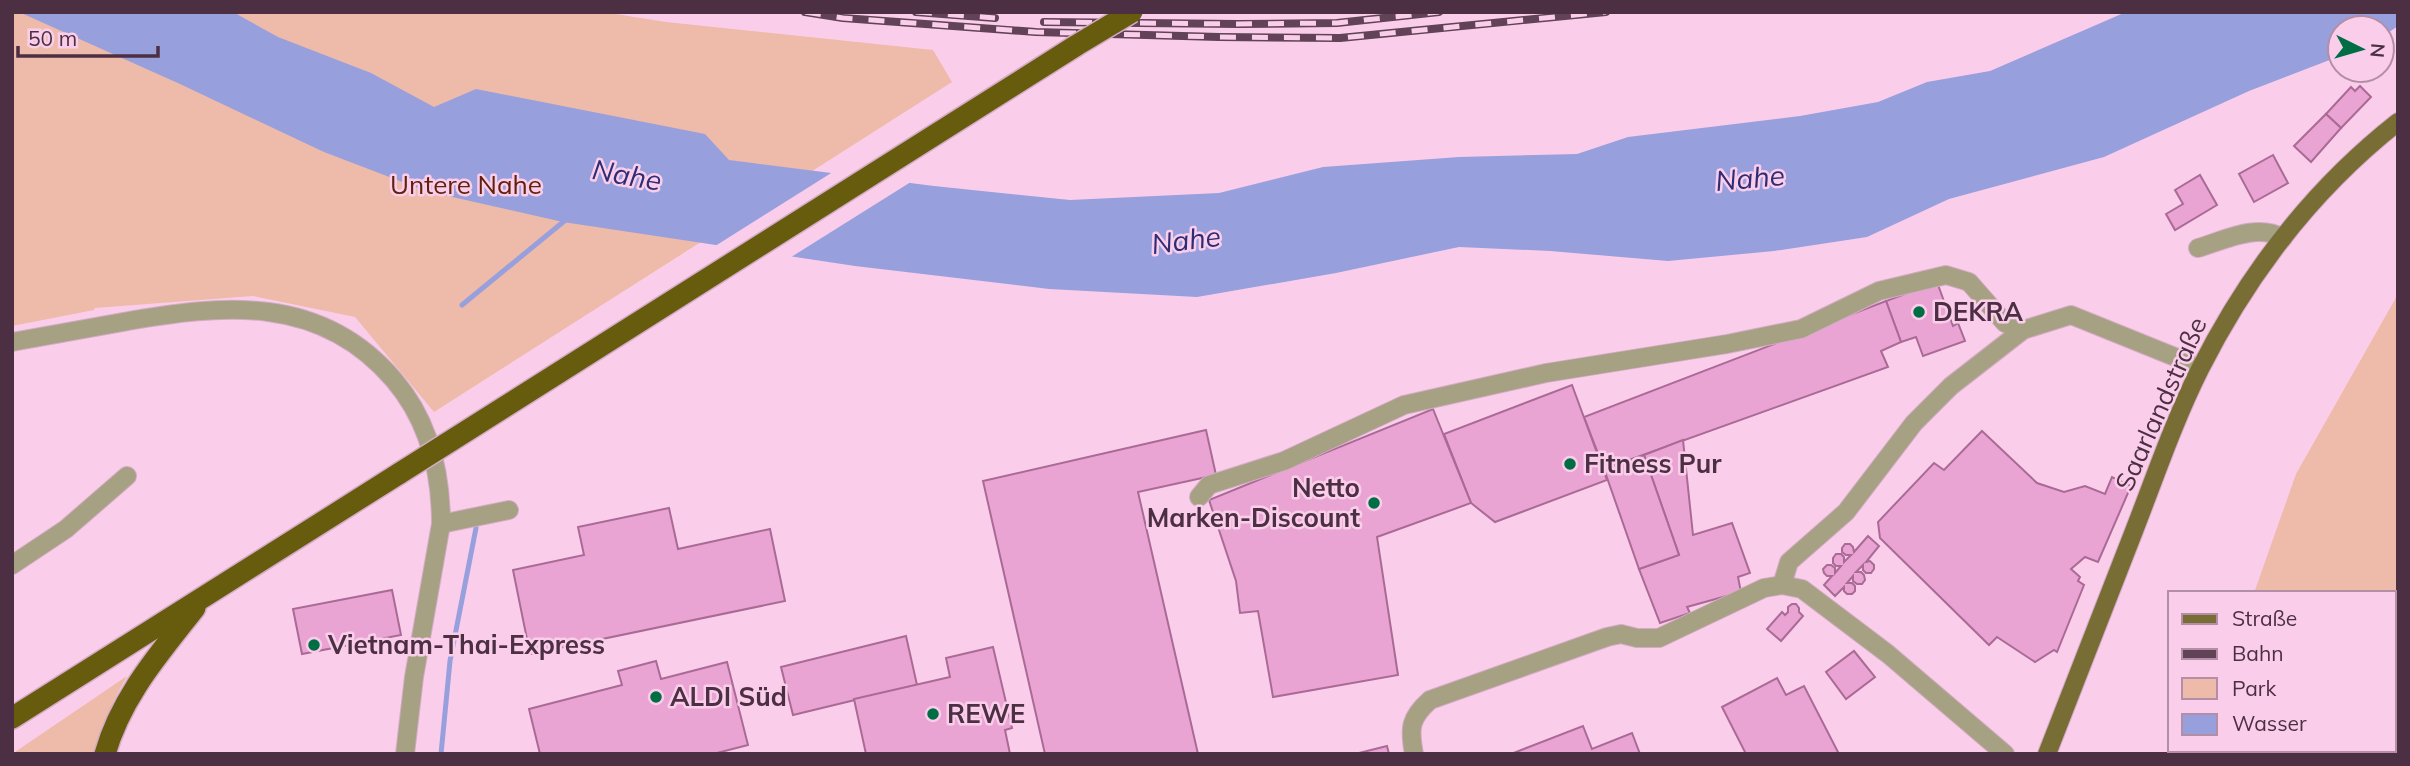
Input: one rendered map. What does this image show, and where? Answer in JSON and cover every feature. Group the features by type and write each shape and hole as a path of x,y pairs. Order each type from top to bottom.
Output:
{"highway":[{"path":"12,718 1132,12"},
{"path":"105,754 119,714 130,693 204,597"}],"main road":[{"name":"Saarlandstraße","path":"2047,754 2199,370 2260,268 2283,238 2332,181 2364,149 2398,122"}],"street":[{"path":"2198,248 2264,231 2283,238"},
{"path":"1199,497 1209,485 1284,461 1404,405 1546,373 1727,344 1801,329 1879,291 1945,275 1969,282 2004,323 2023,330"},
{"path":"12,342 179,312 262,310 317,323 343,336 370,355 400,387 423,425 439,484 441,524 414,677 405,754"},
{"path":"1782,585 1789,562 1846,512 1914,423 1951,386 2023,330 2071,315 2180,359 2199,370"},
{"path":"12,565 66,529 127,476"},
{"path":"441,524 509,510"},
{"path":"1414,754 1411,726 1417,712 1430,700 1607,637 1622,634 1637,638 1659,638 1764,588 1782,585 1802,589 1888,654 2005,754"}],"green space":[{"name":"Untere Nahe","path":"12,12 603,12 666,22 933,50 952,82 434,412 355,317 253,296 95,308 12,326"},
{"path":"2398,294 2398,754 2304,754 2396,752 2396,591 2255,591 2296,474"},
{"path":"127,676 114,700 93,754 12,754"}],"water":[{"name":"Nahe","path":"19,12 233,12 278,37 371,73 434,107 476,89 705,134 729,160 1070,200 1219,193 1323,167 1459,157 1577,154 1628,137 1800,116 1878,102 1927,82 1990,71 2126,12 2398,12 2396,27 2396,14 2326,14 2326,61 2249,91 2104,157 1949,199 1867,237 1774,251 1668,261 1459,247 1336,273 1197,297 1049,289 855,266 563,222 426,191 324,152"}],"pier":[{"path":"836,170 914,180 788,259 712,248"}],"building":[{"path":"2360,86 2371,97 2341,128 2326,114 2351,87 2355,91"},
{"path":"2326,114 2341,128 2311,162 2294,146"},
{"path":"2273,155 2288,183 2254,202 2239,174"},
{"path":"2200,175 2217,205 2175,230 2166,214 2183,204 2175,190"},
{"name":"DEKRA","path":"1937,282 1953,326 1958,323 1965,341 1923,356 1916,337 1901,342 1886,301"},
{"path":"1886,301 1901,342 1881,351 1888,367 1604,469 1584,417"},
{"path":"1572,385 1607,480 1495,522 1471,503 1444,434"},
{"path":"1433,409 1471,503 1377,537 1398,675 1273,697 1258,611 1240,613 1236,581 1209,500"},
{"path":"1206,430 1216,475 1138,492 1198,754 1045,754 983,481"},
{"path":"1982,431 2037,483 2064,492 2085,486 2105,494 2112,477 2131,486 2098,562 2085,557 2071,569 2080,577 2078,581 2084,585 2057,652 2054,650 2035,662 1997,637 1989,645 1880,538 1878,522 1934,463 1944,470"},
{"path":"1683,440 1693,535 1732,523 1750,573 1738,577 1741,592 1687,607 1690,613 1660,623 1639,569 1679,555 1644,455"},
{"path":"1644,455 1679,555 1639,569 1604,469"},
{"path":"669,508 678,549 770,529 785,601 530,654 513,570 584,555 578,527"},
{"path":"1868,536 1879,546 1866,562 1870,561 1874,569 1871,573 1866,573 1863,565 1856,572 1864,575 1862,584 1853,581 1853,576 1847,583 1855,586 1855,591 1847,594 1844,587 1835,596 1824,585 1832,576 1827,576 1823,569 1831,565 1835,568 1835,573 1841,566 1833,563 1836,554 1844,557 1844,562 1851,555 1842,552 1845,544 1850,544 1854,552"},
{"path":"392,590 401,635 302,654 293,609"},
{"path":"1796,604 1803,616 1781,641 1767,629 1782,612 1785,615 1788,612 1788,607"},
{"path":"906,636 917,685 793,715 781,667"},
{"name":"REWE","path":"993,647 1012,728 1005,730 1010,754 866,754 854,699 950,677 946,658"},
{"path":"1854,651 1875,677 1846,699 1826,672"},
{"name":"ALDI Süd","path":"656,661 661,679 727,662 748,745 713,754 540,754 529,709 622,685 618,671"},
{"path":"1777,678 1786,695 1804,686 1839,754 1746,754 1722,707"},
{"path":"1583,726 1592,749 1632,733 1640,754 1511,754"},
{"path":"1387,746 1389,754 1355,754"}],"waterway":[{"path":"462,305 568,218"},
{"path":"441,754 450,661 476,528"}],"railway":[{"path":"805,12 843,18 1036,32 1340,38 1606,12"},
{"path":"916,12 995,18"},
{"path":"1044,22 1337,23 1439,12"}],"place":[{"name":"DEKRA","path":"1919,312"},
{"name":"Fitness Pur","path":"1570,464"},
{"name":"Netto Marken-Discount","path":"1374,503"},
{"name":"Vietnam-Thai-Express","path":"314,645"},
{"name":"ALDI Süd","path":"656,697"},
{"name":"REWE","path":"933,714"}]}
